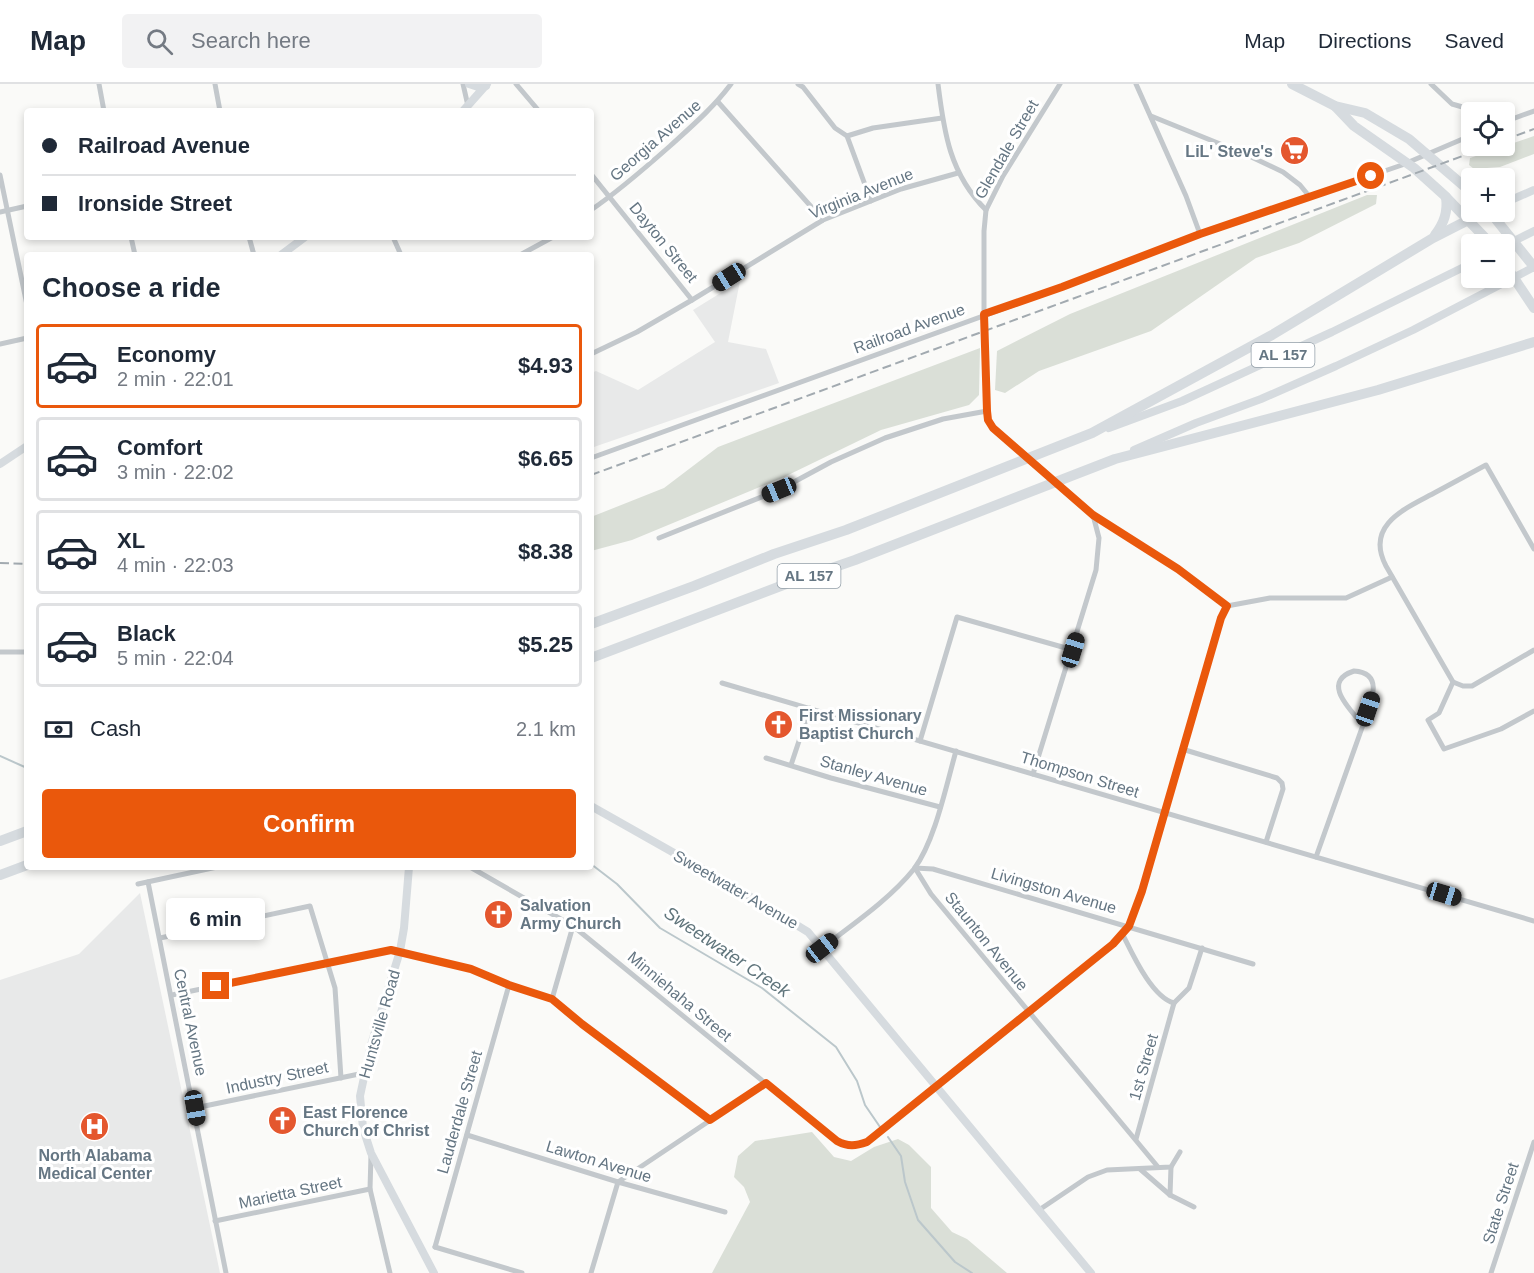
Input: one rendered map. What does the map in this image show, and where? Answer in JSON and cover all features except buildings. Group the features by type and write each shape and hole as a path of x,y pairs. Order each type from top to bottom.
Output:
{"highway":[{"path":"1292,84 1335,106 1365,113 1408,139 1461,183"},
{"path":"1335,106 1353,126 1414,168 1461,212"},
{"path":"1433,238 1446,216 1445,196"},
{"path":"1092,433 1272,335 1462,222"},
{"path":"1471,222 1482,234"},
{"path":"1498,222 1534,267"},
{"path":"1515,280 1534,308"},
{"path":"1115,459 1378,390 1534,342"},
{"path":"1507,352 1534,352"},
{"name":"AL 157","path":"594,623 774,554 846,530 1092,433"},
{"name":"AL 157","path":"594,657 855,560 1115,459"},
{"path":"0,841 24,832"},
{"path":"0,875 24,866"}],"main road":[{"path":"1515,197 1534,190"},
{"path":"1515,196 1520,195"},
{"path":"1515,240 1534,231"},
{"name":"AL 157","path":"1115,459 1196,423 1261,399 1326,371 1413,330 1534,267"},
{"name":"AL 157","path":"1092,433 1182,401 1342,327 1461,268"}],"street":[{"path":"99,84 103,108"},
{"path":"215,84 219,108"},
{"path":"463,84 465,108"},
{"path":"469,84 478,87 487,85"},
{"path":"516,84 536,108"},
{"name":"Georgia Avenue","path":"594,208 610,197 718,102 731,84"},
{"path":"798,84 803,87 835,128 847,136 871,201"},
{"path":"938,84 942,118 958,173 972,196 986,210"},
{"name":"Glendale Street","path":"987,411 984,314 986,210 1003,176 1060,84"},
{"path":"1136,84 1186,196 1200,234"},
{"path":"1431,84 1452,104 1461,107"},
{"path":"466,108 487,85"},
{"path":"718,102 823,220"},
{"path":"1515,118 1534,111"},
{"path":"1151,116 1245,153 1283,172 1300,185 1309,196"},
{"path":"847,136 873,128 942,118"},
{"name":"Railroad Avenue","path":"594,457 1062,287 1200,234 1402,165 1461,140"},
{"name":"Virginia Avenue","path":"594,353 637,332 823,220 901,189 958,173"},
{"path":"0,175 24,291"},
{"name":"Dayton Street","path":"594,178 692,300"},
{"path":"0,212 24,207"},
{"path":"285,252 301,240"},
{"path":"526,252 548,240"},
{"path":"0,344 24,339"},
{"path":"659,538 779,490 831,462 885,438 943,419 987,411 988,420 993,428 1093,515 1178,569 1227,606 1270,598 1346,598 1392,577"},
{"path":"0,464 24,448"},
{"path":"1534,549 1486,465 1401,511 1386,526 1380,546 1381,556 1392,577 1453,682 1462,686 1472,686 1534,650"},
{"path":"1033,774 1073,650 1099,556 1093,515"},
{"path":"936,1088 1122,935 1129,926 1142,891 1221,618 1227,606"},
{"path":"920,741 957,617 1073,650"},
{"path":"0,652 24,652"},
{"path":"1316,857 1363,724 1373,694 1373,683 1366,674 1354,671 1348,673 1340,681 1339,693 1363,724"},
{"path":"1453,682 1439,713 1428,720 1444,749 1501,729 1534,711"},
{"name":"Thompson Street","path":"722,683 1534,921"},
{"path":"791,765 810,708"},
{"path":"1182,749 1277,778 1282,783 1283,789 1266,842"},
{"path":"822,948 889,895 915,868 926,849 956,751"},
{"name":"Stanley Avenue","path":"766,758 940,807"},
{"name":"Sweetwater Avenue","path":"594,808 801,926 822,948 1091,1273"},
{"name":"Livingston Avenue","path":"915,868 933,869 1253,964"},
{"name":"Staunton Avenue","path":"915,868 931,894 1158,1167"},
{"path":"138,884 203,870"},
{"name":"Huntsville Road","path":"409,870 400,951 364,1073 360,1096 363,1128 371,1153 434,1273"},
{"name":"Minniehaha Street","path":"475,870 573,926 844,1145 856,1146 867,1142 936,1088"},
{"name":"Central Avenue","path":"148,882 195,1108 226,1273"},
{"path":"160,938 310,906 335,988 341,1078"},
{"path":"552,999 573,926"},
{"path":"1122,935 1141,969 1163,998 1174,1003 1184,995 1192,981 1202,948"},
{"path":"172,995 391,950 400,951 471,969 509,985 552,999 710,1120"},
{"name":"Lauderdale Street","path":"435,1247 509,985"},
{"name":"1st Street","path":"1136,1139 1174,1003"},
{"name":"Industry Street","path":"195,1108 364,1073"},
{"path":"591,1273 618,1182 766,1083"},
{"name":"Lawton Avenue","path":"467,1135 724,1212"},
{"name":"State Street","path":"1491,1273 1534,1142"},
{"path":"1170,1195 1171,1167 1180,1152"},
{"path":"371,1153 370,1189 390,1273"},
{"path":"1039,1210 1088,1177 1107,1170 1171,1167"},
{"path":"1140,1169 1170,1195 1194,1207"},
{"name":"Marietta Street","path":"215,1221 370,1189"},
{"path":"425,1254 435,1247 522,1273"}],"shaded area":[{"path":"1534,136 1534,154 1500,167 1473,168 1469,165 1470,158 1476,156 1515,156 1515,143"},
{"path":"1367,195 1377,195 1376,204 1299,243 1256,258 1151,331 1039,371 1005,393 995,390 997,351 1070,314"},
{"path":"740,281 728,342 766,349 779,383 594,447 594,372 638,390 715,342 693,310"},
{"path":"980,348 979,395 969,405 881,430 784,477 632,540 594,550 594,516 664,488 718,447"},
{"name":"North Alabama Medical Center","path":"140,893 220,1273 0,1273 0,980 79,954"},
{"path":"812,1132 834,1157 851,1161 874,1147 898,1139 909,1145 931,1167 931,1208 952,1232 967,1239 1007,1273 712,1273 750,1202 744,1187 734,1177 738,1156 755,1141"}],"waterway":[{"name":"Sweetwater Creek","path":"0,756 24,767"},
{"name":"Sweetwater Creek","path":"594,866 617,884 660,928 762,988 836,1047 857,1081 865,1105 880,1127"},
{"name":"Sweetwater Creek","path":"888,1137 901,1156 905,1182 918,1220 955,1262 972,1273"}],"railway":[{"path":"1515,136 1534,129"},
{"path":"594,474 1463,156"},
{"path":"0,563 24,564"}],"place":[{"name":"LiL' Steve's","path":"1294,151"},
{"name":"First Missionary Baptist Church","path":"778,724"},
{"name":"Salvation Army Church","path":"499,914"},
{"name":"East Florence Church of Christ","path":"282,1121"},
{"name":"North Alabama Medical Center","path":"95,1127"}],"route":[{"path":"216,986 391,950 450,963 552,999 710,1120 766,1083 837,1141 844,1145 856,1146 867,1142 1113,944 1129,926 1142,891 1221,618 1227,606 1178,569 1093,515 993,428 988,420 987,411 984,314 1200,234 1371,176"}]}
